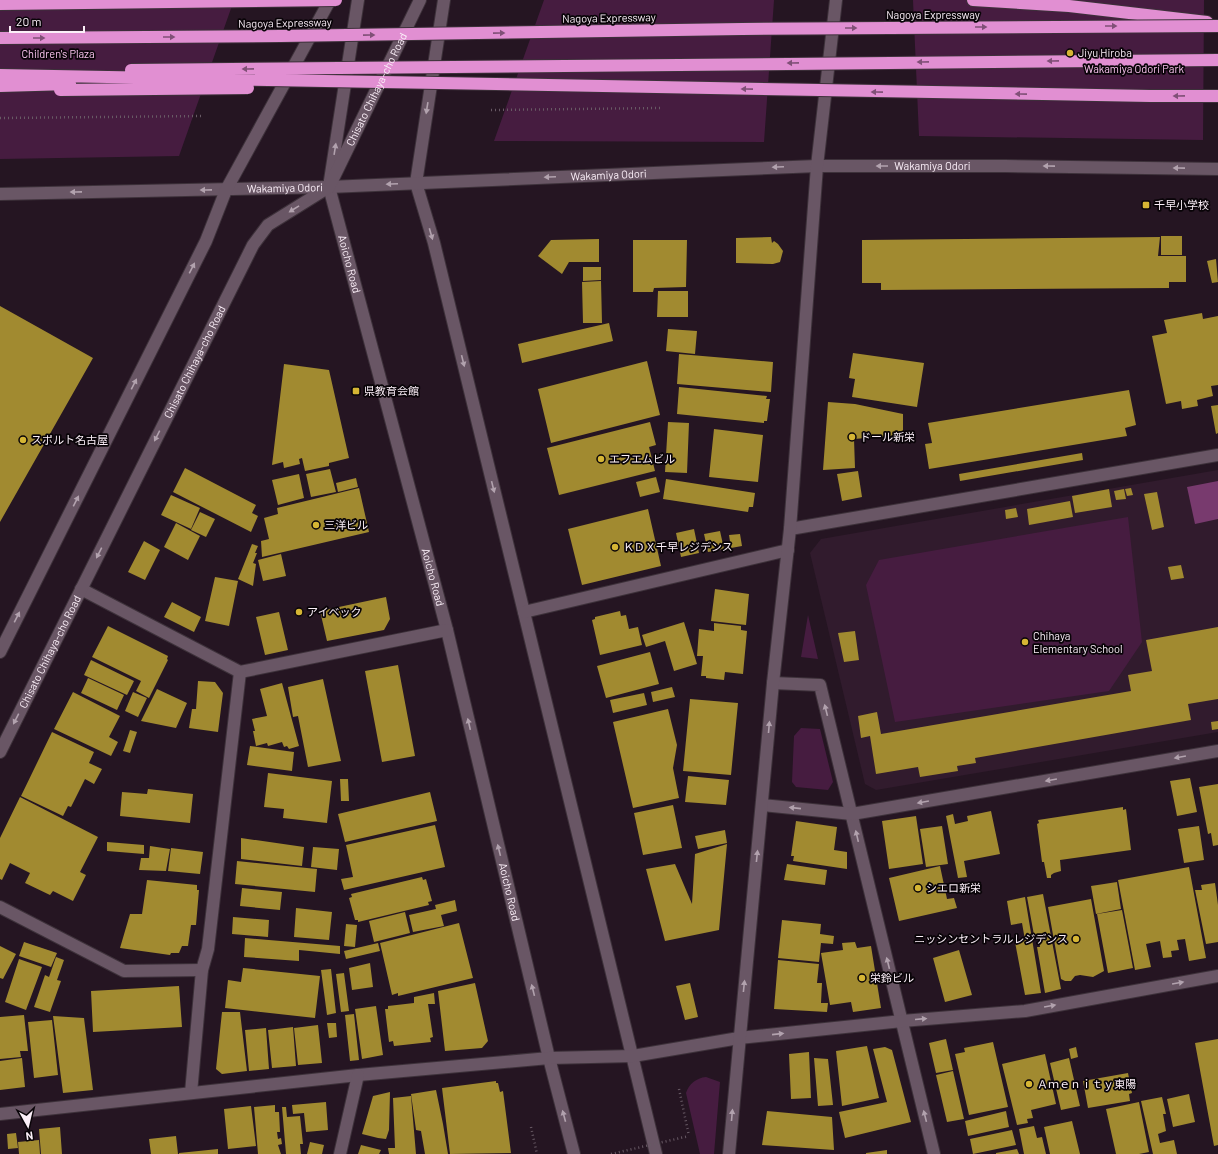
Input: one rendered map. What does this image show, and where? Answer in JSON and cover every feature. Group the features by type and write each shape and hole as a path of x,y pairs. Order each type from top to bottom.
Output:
{"highway":[{"path":"0,4 336,0"},
{"path":"973,0 1069,6 1218,25"},
{"name":"Nagoya Expressway","path":"0,38 1218,25"},
{"path":"0,71 1218,60"},
{"path":"0,86 651,65"},
{"path":"0,75 651,88 1218,96"},
{"path":"0,90 651,88"}],"street":[{"path":"0,652 206,241 226,190 330,0"},
{"name":"Aoicho Road","path":"358,0 329,187 447,630 549,1058 574,1154"},
{"name":"Chisato Chihaya-cho Road","path":"0,752 253,245 268,225 329,187 420,0"},
{"path":"444,0 416,183 432,236 656,1154"},
{"path":"729,1154 773,683 790,529 817,166 836,0"},
{"name":"Wakamiya Odori","path":"0,194 329,187 817,166 1005,166 1218,169"},
{"path":"790,529 1218,455"},
{"path":"524,612 788,550"},
{"path":"81,589 240,672 447,630"},
{"path":"191,1093 202,970 208,949 240,672"},
{"path":"773,683 820,685 934,1154"},
{"path":"762,805 852,814 1218,751"},
{"path":"0,907 124,971 202,970"},
{"path":"0,1114 358,1075 549,1058 633,1056 739,1038 902,1021 1026,1011 1218,976"},
{"path":"340,1154 358,1075"}],"path":[{"path":"491,110 663,108"},
{"path":"0,118 203,116"},
{"path":"611,1154 689,1136 679,1089"},
{"path":"532,1127 537,1154"}],"shaded area":[{"name":"Chihaya Elementary School","path":"1218,470 1218,732 876,790 865,784 810,553 821,539"},
{"path":"1218,481 1218,519 1195,524 1187,487"}],"green space":[{"name":"Children's Plaza","path":"0,0 234,0 179,156 0,159"},
{"path":"544,0 774,0 764,142 494,141"},
{"name":"Wakamiya Odori Park","path":"913,0 1204,0 1203,140 919,136"},
{"path":"1128,517 1142,642 1109,691 895,722 866,585 879,560"},
{"path":"808,615 818,659 801,657"},
{"path":"801,728 820,729 833,782 828,790 796,787 792,782 794,736"},
{"path":"706,1077 720,1082 714,1154 700,1154 686,1093 693,1082"}],"building":[{"path":"1161,236 1182,236 1182,255 1161,255"},
{"path":"771,237 772,243 774,241 783,251 780,262 773,264 736,263 736,238"},
{"path":"1160,237 1158,256 1186,256 1186,282 1169,282 1169,288 881,290 881,283 862,283 862,240"},
{"path":"599,239 599,262 569,262 562,274 538,256 551,240"},
{"path":"633,240 687,240 686,287 654,288 653,292 633,292"},
{"path":"1216,259 1218,282 1212,283 1207,261"},
{"path":"583,267 601,267 601,280 583,281"},
{"path":"601,281 602,323 583,323 582,282"},
{"path":"658,291 688,291 688,317 657,317"},
{"name":"スポルト名古屋","path":"0,306 93,358 0,522"},
{"path":"1202,313 1203,319 1218,316 1218,385 1211,386 1213,396 1197,400 1198,406 1182,409 1181,401 1166,404 1152,336 1167,333 1164,320"},
{"path":"609,323 613,341 522,363 518,344"},
{"path":"668,329 697,331 695,354 666,351"},
{"path":"853,353 924,363 917,407 852,397 855,379 849,378"},
{"path":"679,354 773,362 771,392 677,384"},
{"path":"647,361 660,415 551,443 538,389"},
{"path":"284,364 329,370 349,458 329,463 329,466 305,471 302,458 299,459 300,464 284,468 283,462 272,465"},
{"path":"679,387 767,396 766,399 770,399 767,421 764,421 764,423 677,414"},
{"path":"1129,390 1136,425 1125,428 1127,436 929,469 925,444 932,443 928,423"},
{"name":"ドール新栄","path":"828,402 855,404 903,414 903,435 854,439 855,468 823,470"},
{"path":"1218,405 1218,433 1216,434 1211,406"},
{"name":"エフエムビル","path":"650,422 656,445 649,447 655,471 559,495 547,448"},
{"path":"668,422 689,423 687,473 665,472"},
{"path":"714,429 763,435 758,482 709,477"},
{"path":"1082,453 1083,460 960,481 959,474"},
{"path":"185,468 256,505 252,513 258,516 251,532 173,492"},
{"path":"330,469 336,492 311,497 306,474"},
{"path":"858,471 862,497 842,501 837,474"},
{"path":"299,474 304,498 278,505 272,480"},
{"path":"656,477 660,492 640,497 636,482"},
{"path":"356,478 358,487 338,492 336,483"},
{"path":"666,479 755,493 753,507 749,507 748,512 663,499"},
{"name":"三洋ビル","path":"359,488 369,532 262,557 261,541 269,539 264,518 278,514 277,508"},
{"path":"1131,488 1133,495 1127,496 1125,489"},
{"path":"1109,489 1112,507 1075,513 1072,496"},
{"path":"1124,489 1126,499 1116,500 1114,491"},
{"path":"1157,492 1164,527 1152,530 1144,494"},
{"path":"171,495 200,508 191,529 161,515"},
{"path":"1070,501 1073,517 1029,525 1027,509"},
{"path":"1016,508 1018,517 1006,519 1005,510"},
{"name":"ＫＤＸ千早レジデンス","path":"648,509 661,566 582,585 568,529"},
{"path":"200,512 215,519 206,537 191,530"},
{"path":"176,523 200,536 188,560 164,547"},
{"path":"694,529 699,553 681,557 676,533"},
{"path":"720,531 724,549 708,552 704,534"},
{"path":"740,534 742,546 731,548 729,535"},
{"path":"144,541 160,550 145,580 128,572"},
{"path":"252,544 258,546 253,563 256,564 253,586 238,579"},
{"path":"281,554 286,576 263,581 258,560"},
{"path":"1181,565 1184,578 1171,580 1168,567"},
{"path":"215,577 238,581 229,626 205,621"},
{"path":"715,589 749,594 746,625 711,621"},
{"path":"386,597 390,619 384,630 327,641 320,611"},
{"path":"172,602 201,617 194,632 164,617"},
{"path":"620,611 621,616 626,615 629,629 638,627 642,645 600,655 592,620 595,619 595,617"},
{"path":"279,612 288,650 265,655 256,617"},
{"path":"684,622 697,664 674,671 665,641 646,647 642,635"},
{"path":"714,623 741,626 741,630 747,631 743,674 725,672 724,680 701,676 703,656 697,656 699,629 714,631"},
{"path":"108,626 168,656 168,660 149,698 136,691 141,681 92,657"},
{"path":"1218,627 1218,699 1188,704 1191,720 975,758 976,763 957,766 958,771 920,777 918,767 876,774 870,736 861,738 858,716 877,712 881,734 1131,691 1128,675 1152,671 1146,640"},
{"path":"855,631 859,660 844,662 838,633"},
{"path":"650,652 659,684 606,698 597,666"},
{"path":"91,660 134,681 127,695 84,675"},
{"path":"398,665 415,756 382,762 365,671"},
{"path":"88,678 124,695 117,710 81,693"},
{"path":"323,679 341,761 308,767 298,716 293,717 288,687"},
{"path":"198,681 215,682 223,693 218,732 189,728 192,709 196,709"},
{"path":"282,683 299,746 289,749 287,746 284,747 282,742 268,746 267,743 256,746 253,731 255,731 252,719 267,716 260,689"},
{"path":"672,687 675,697 653,702 651,692"},
{"path":"157,689 187,703 176,728 141,721"},
{"path":"73,692 120,716 109,737 118,742 111,756 54,729"},
{"path":"133,692 147,698 138,717 125,711"},
{"path":"644,693 647,705 613,713 610,700"},
{"path":"690,699 738,703 731,775 683,771"},
{"path":"668,709 677,745 673,768 679,798 633,808 613,722"},
{"path":"1218,721 1218,729 1212,730 1211,722"},
{"path":"130,730 137,732 130,753 123,751"},
{"path":"52,732 94,752 89,763 102,769 94,784 85,779 71,807 68,806 63,816 21,796"},
{"path":"250,746 294,752 292,771 247,765"},
{"path":"268,773 332,781 327,823 283,818 284,809 264,807"},
{"path":"688,776 729,780 726,805 685,802"},
{"path":"1190,778 1197,812 1177,816 1170,781"},
{"path":"340,779 348,779 349,801 341,801"},
{"path":"1218,784 1218,845 1213,846 1211,833 1208,834 1199,787"},
{"path":"148,789 193,794 190,823 120,816 122,792 147,794"},
{"path":"430,792 437,821 345,842 338,814"},
{"path":"20,797 98,837 80,872 86,875 73,901 53,891 50,895 25,883 30,873 10,863 2,880 0,879 0,838"},
{"path":"673,805 682,848 643,855 634,813"},
{"path":"1123,807 1123,810 1126,809 1131,850 1060,860 1061,871 1051,875 1051,878 1047,878 1044,862 1042,862 1037,824 1039,823 1038,820"},
{"path":"991,811 1000,854 964,861 967,877 958,878 946,816 953,814 955,824 968,821 967,816"},
{"path":"916,816 923,864 889,869 882,821"},
{"path":"796,821 837,827 834,850 847,852 847,869 793,861 794,856 791,856"},
{"path":"435,825 445,867 344,890 341,879 353,877 346,845"},
{"path":"942,826 948,864 926,867 920,829"},
{"path":"1199,826 1204,860 1184,863 1178,829"},
{"path":"725,830 727,843 698,849 695,836"},
{"path":"241,838 304,847 302,866 241,859"},
{"path":"107,842 144,845 144,854 107,851"},
{"path":"727,844 719,930 665,941 646,869 675,864 692,904 695,854"},
{"path":"150,846 170,849 166,871 139,870 141,858 149,858"},
{"path":"313,847 339,849 337,870 311,867"},
{"path":"171,848 203,852 200,874 168,871"},
{"path":"237,861 317,869 315,892 235,884"},
{"path":"787,864 827,870 825,885 784,880"},
{"name":"シエロ新栄","path":"940,866 947,899 954,898 957,908 899,921 889,878"},
{"path":"1189,867 1206,958 1189,961 1185,939 1177,940 1179,950 1171,951 1172,957 1163,958 1160,941 1146,944 1151,967 1135,970 1118,880"},
{"path":"422,877 423,880 426,879 432,901 428,902 429,905 358,922 358,920 355,920 349,898 352,897 351,894"},
{"path":"147,880 197,885 197,890 199,890 196,925 191,925 188,946 182,946 179,953 171,953 170,955 120,948 130,914 142,914"},
{"path":"1117,882 1121,909 1096,914 1091,886"},
{"path":"1215,883 1218,905 1218,942 1206,944 1195,890 1202,890 1201,885"},
{"path":"242,888 282,892 280,910 240,906"},
{"path":"1043,894 1061,989 1045,993 1037,947 1040,947 1038,934 1034,935 1027,897"},
{"path":"1025,897 1041,993 1025,995 1015,942 1025,940 1022,923 1011,925 1007,901"},
{"name":"ニッシンセントラルレジデンス","path":"1091,899 1104,971 1093,977 1080,975 1075,976 1071,981 1065,981 1061,979 1048,907"},
{"path":"455,900 457,911 441,915 444,926 413,932 409,915 436,909 435,905"},
{"path":"296,908 332,912 329,940 294,937"},
{"path":"1122,910 1133,968 1108,973 1097,914"},
{"path":"405,912 410,933 374,942 369,921"},
{"path":"233,917 269,920 268,937 232,934"},
{"path":"782,920 821,924 820,934 834,936 833,944 821,943 819,962 778,958"},
{"path":"459,923 473,978 398,996 398,993 392,995 380,943"},
{"path":"346,924 357,925 355,947 344,946"},
{"path":"245,938 340,946 340,954 299,950 299,961 244,957"},
{"path":"24,942 57,953 51,967 19,956"},
{"name":"栄鈴ビル","path":"855,942 857,948 871,946 881,1008 853,1012 851,1002 830,1005 821,953 843,950 842,943"},
{"path":"378,943 380,951 346,959 344,951"},
{"path":"0,946 16,954 3,979 0,978"},
{"path":"959,950 972,995 945,1002 933,958"},
{"path":"56,957 64,960 57,980 61,981 50,1012 34,1007 45,975 49,977"},
{"path":"19,959 42,967 26,1010 5,1002"},
{"path":"778,960 819,964 817,983 822,983 821,1003 828,1003 827,1012 774,1009"},
{"path":"370,963 373,987 352,990 349,968"},
{"path":"243,968 320,976 315,1018 225,1008 228,980 241,982"},
{"path":"331,969 336,1013 327,1015 321,970"},
{"path":"344,973 349,1011 341,1012 336,974"},
{"path":"475,983 488,1041 482,1048 445,1051 438,991"},
{"path":"690,983 698,1017 685,1020 676,986"},
{"path":"179,986 182,1027 93,1032 91,991"},
{"path":"434,993 435,1004 428,1004 433,1037 430,1038 431,1042 394,1046 393,1041 389,1042 385,1009 388,1009 388,1006 414,1003 414,997"},
{"path":"376,1006 383,1055 362,1059 355,1009"},
{"path":"222,1012 240,1012 247,1071 222,1074 216,1069"},
{"path":"354,1014 359,1060 350,1061 345,1015"},
{"path":"24,1015 28,1051 20,1051 21,1057 0,1059 0,1017"},
{"path":"53,1016 84,1018 93,1090 63,1093"},
{"path":"52,1020 58,1075 34,1078 28,1022"},
{"path":"327,1023 336,1023 337,1037 329,1038"},
{"path":"318,1025 322,1063 298,1065 294,1028"},
{"path":"293,1027 296,1066 272,1068 268,1030"},
{"path":"266,1028 269,1069 249,1071 245,1030"},
{"path":"946,1039 953,1070 936,1073 929,1043"},
{"path":"1218,1039 1218,1145 1214,1146 1195,1043"},
{"path":"993,1042 1008,1107 969,1115 955,1054 965,1052 964,1048"},
{"path":"867,1046 879,1098 842,1106 836,1051"},
{"path":"885,1047 892,1050 911,1122 845,1138 839,1112 887,1102 873,1049"},
{"path":"1076,1047 1078,1057 1071,1059 1069,1049"},
{"path":"809,1052 811,1098 791,1099 789,1054"},
{"name":"Ａｍｅｎｉｔｙ東陽","path":"1045,1054 1056,1104 1031,1110 1033,1118 1027,1119 1028,1123 1017,1125 1002,1064"},
{"path":"22,1058 25,1087 0,1090 0,1061"},
{"path":"814,1058 828,1059 833,1105 818,1106"},
{"path":"1069,1058 1080,1106 1061,1110 1050,1063"},
{"path":"953,1071 964,1119 947,1122 936,1075"},
{"path":"1128,1073 1132,1093 1129,1094 1130,1101 1088,1108 1083,1081"},
{"path":"496,1081 500,1092 503,1091 511,1153 450,1154 442,1088"},
{"path":"436,1090 448,1154 425,1154 421,1131 416,1130 411,1094"},
{"path":"390,1092 389,1130 386,1139 362,1134 373,1096"},
{"path":"1189,1094 1195,1122 1173,1127 1167,1099"},
{"path":"411,1096 416,1154 389,1154 388,1148 395,1148 393,1098"},
{"path":"1162,1097 1166,1114 1163,1114 1166,1131 1158,1134 1160,1143 1174,1140 1177,1154 1153,1154 1141,1101"},
{"path":"326,1102 328,1130 306,1132 304,1113 293,1114 292,1105"},
{"path":"1139,1102 1149,1152 1139,1154 1116,1154 1106,1109"},
{"path":"275,1105 275,1112 279,1112 280,1132 277,1132 278,1139 281,1138 282,1144 278,1145 281,1154 258,1154 254,1107"},
{"path":"251,1106 256,1146 228,1149 224,1109"},
{"path":"282,1107 286,1107 287,1117 300,1116 303,1144 300,1144 301,1154 286,1154"},
{"path":"767,1111 832,1117 834,1150 762,1145"},
{"path":"1006,1111 1009,1127 968,1136 965,1121"},
{"path":"1072,1121 1080,1154 1050,1154 1044,1127"},
{"path":"1034,1126 1037,1138 1042,1137 1046,1154 1024,1154 1019,1129"},
{"path":"60,1127 62,1154 41,1154 39,1129"},
{"path":"1012,1130 1016,1145 973,1154 970,1139"},
{"path":"16,1133 18,1148 8,1149 7,1134"},
{"path":"176,1136 178,1154 151,1154 149,1139"},
{"path":"39,1140 40,1154 19,1154 18,1142"},
{"path":"310,1142 324,1145 322,1154 307,1154"},
{"path":"361,1145 381,1150 379,1154 358,1154"},
{"path":"218,1149 218,1154 179,1154 179,1153"},
{"path":"1017,1149 1019,1154 996,1154 996,1153"},
{"path":"887,1150 887,1154 866,1154 866,1153"}],"railway":[{"path":"0,10 6,0"}],"place":[{"name":"Jiyu Hiroba","path":"1070,53"},
{"name":"千早小学校","path":"1146,205"},
{"name":"県教育会館","path":"356,391"},
{"name":"ドール新栄","path":"852,437"},
{"name":"スポルト名古屋","path":"23,440"},
{"name":"エフエムビル","path":"601,459"},
{"name":"三洋ビル","path":"316,525"},
{"name":"ＫＤＸ千早レジデンス","path":"615,547"},
{"name":"アイベック","path":"299,612"},
{"name":"Chihaya Elementary School","path":"1025,642"},
{"name":"シエロ新栄","path":"918,888"},
{"name":"ニッシンセントラルレジデンス","path":"1076,939"},
{"name":"栄鈴ビル","path":"862,978"},
{"name":"Ａｍｅｎｉｔｙ東陽","path":"1029,1084"}]}
